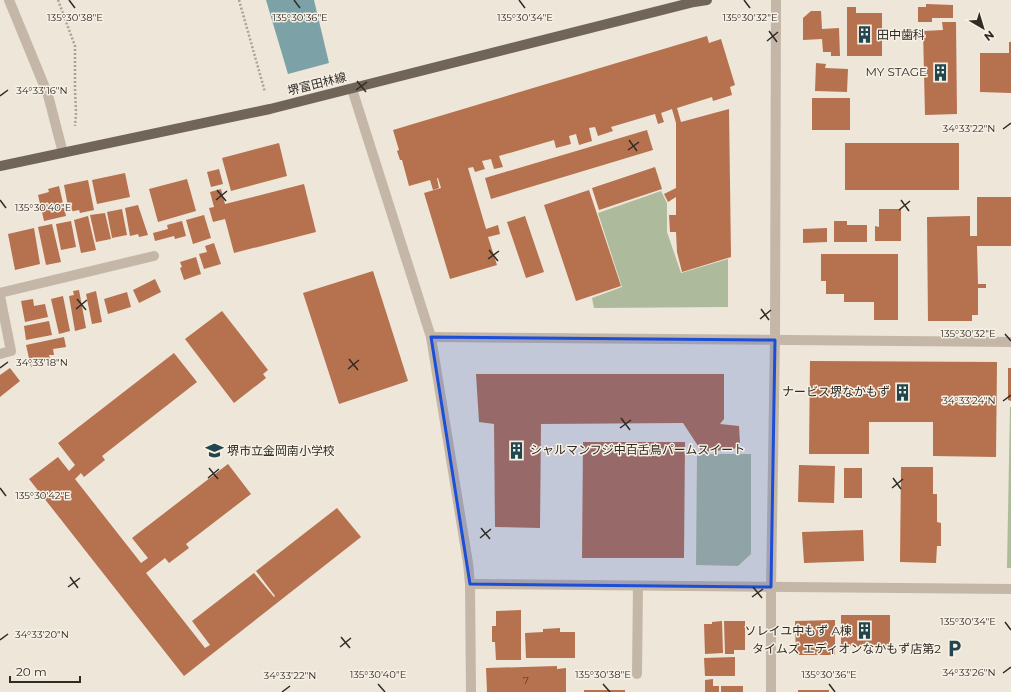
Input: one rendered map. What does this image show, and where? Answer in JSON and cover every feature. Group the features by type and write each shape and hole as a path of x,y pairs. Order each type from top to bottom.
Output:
{"main road":[{"name":"堺富田林線","path":"0,166 270,109 694,1 707,0"}],"street":[{"path":"9,0 48,95 63,153"},
{"path":"771,692 771,586 775,340 776,0"},
{"path":"352,89 431,337 467,556 470,584 471,692"},
{"path":"0,354 11,351 0,294 154,256"},
{"path":"431,337 1011,342"},
{"path":"470,584 1011,589"},
{"path":"637,674 638,586"}],"path":[{"path":"58,0 75,46 75,127"},
{"path":"239,0 265,92"}],"highlighted area":[{"path":"431,337 775,340 771,587 470,584"}],"green space":[{"path":"661,191 667,203 667,232 681,273 728,259 728,307 594,308 592,298 622,287 598,213"},
{"path":"1010,407 1011,568 1007,568"},
{"path":"697,454 751,454 751,554 738,566 696,565"}],"water":[{"path":"266,0 314,0 329,63 288,74"}],"building":[{"path":"926,4 953,5 953,18 932,18 932,22 918,22 918,7 926,7"},
{"name":"田中歯科","path":"847,7 856,7 856,13 882,13 882,56 847,56"},
{"path":"811,11 821,11 822,29 839,28 840,56 831,56 831,52 823,52 822,39 803,40 803,18"},
{"name":"MY STAGE","path":"942,22 956,22 957,114 925,115 923,31 943,30"},
{"path":"707,36 709,43 721,39 735,85 730,87 732,95 713,101 712,97 677,108 681,122 729,109 731,257 682,272 677,252 676,232 670,232 669,215 676,215 676,197 668,202 664,194 676,188 676,123 672,109 661,113 664,122 658,124 655,114 611,127 613,131 598,136 595,127 589,128 592,141 579,145 576,134 569,136 571,144 556,148 554,140 499,156 503,167 494,169 491,159 482,161 485,169 475,172 473,167 468,168 486,229 498,225 500,234 488,237 497,265 450,279 424,193 441,188 438,178 439,188 433,190 430,180 409,186 402,160 400,160 397,151 399,150 393,130"},
{"path":"1009,42 1011,42 1011,93 980,92 980,53 1009,53"},
{"path":"816,63 826,64 825,68 848,69 847,92 815,91"},
{"path":"812,98 850,98 850,130 812,130"},
{"path":"647,130 653,150 491,199 485,178"},
{"path":"279,143 287,176 231,191 222,158"},
{"path":"845,143 959,143 959,190 845,190"},
{"path":"655,167 662,189 599,210 592,188"},
{"path":"219,169 223,184 211,187 207,172"},
{"path":"125,173 130,197 97,204 92,180"},
{"path":"187,179 196,211 158,222 149,189"},
{"path":"88,180 94,210 80,213 79,210 69,212 64,185"},
{"path":"304,184 316,232 234,253 225,219 213,222 209,208 214,207 210,192 221,189 225,204"},
{"path":"59,186 66,216 44,221 38,195 49,192 48,189"},
{"path":"589,190 621,286 576,301 544,205"},
{"path":"977,197 1011,197 1011,246 977,246 978,284 986,284 986,288 978,288 978,315 972,315 972,321 928,321 927,217 970,216 970,236 977,236"},
{"path":"138,205 148,235 139,237 138,234 130,236 125,208"},
{"path":"122,209 127,235 112,238 107,212"},
{"path":"879,209 901,209 901,241 875,241 875,226 879,227"},
{"path":"105,213 111,239 96,242 90,215"},
{"path":"204,215 211,238 193,244 186,220"},
{"path":"88,216 96,250 81,253 74,220"},
{"path":"525,216 544,272 526,278 507,222"},
{"path":"71,221 76,247 61,250 56,224"},
{"path":"182,221 186,236 175,239 174,236 155,241 153,233 168,229 167,225"},
{"path":"834,221 847,221 847,225 867,225 867,242 834,242"},
{"path":"52,224 61,262 46,265 38,227"},
{"path":"34,228 40,264 15,270 8,234"},
{"path":"827,228 827,242 803,243 803,229"},
{"path":"214,243 221,264 204,269 199,254 207,252 205,246"},
{"path":"821,254 898,254 898,320 874,320 874,302 844,302 844,294 826,294 826,281 821,281"},
{"path":"196,257 201,274 184,280 180,268 182,267 180,262"},
{"path":"373,271 408,381 339,404 303,293"},
{"path":"155,279 161,292 139,303 133,290"},
{"path":"79,290 86,328 75,331 69,296 74,295 73,291"},
{"path":"96,291 102,322 92,324 86,294"},
{"path":"127,292 131,307 108,314 104,299"},
{"path":"63,296 70,331 59,334 51,299"},
{"path":"33,299 34,306 45,304 48,317 25,322 21,301"},
{"path":"222,311 268,370 263,374 266,378 234,403 185,339"},
{"path":"49,321 52,335 26,340 24,326"},
{"path":"64,337 66,347 53,349 54,355 49,355 50,359 41,361 42,364 31,367 26,345"},
{"path":"174,353 197,382 102,456 105,460 84,477 81,473 75,479 141,563 148,558 132,538 228,464 251,494 186,544 189,548 169,563 165,558 146,573 205,648 210,645 192,621 254,573 274,597 275,596 256,571 337,508 361,537 184,676 29,479 58,457 69,471 75,465 58,443"},
{"name":"ナービス堺なかもず","path":"810,361 997,362 996,457 933,456 933,422 869,422 869,454 809,454"},
{"path":"10,368 20,381 0,397 0,375"},
{"path":"1008,368 1011,368 1011,401 1008,400"},
{"name":"シャルマンフジ中百舌鳥パームスイート","path":"476,374 724,374 724,419 720,424 739,426 740,443 734,449 702,452 683,423 541,424 540,528 495,527 494,424 479,422"},
{"path":"583,442 685,442 684,558 582,558"},
{"path":"799,465 835,466 834,503 798,502"},
{"path":"901,467 933,467 933,494 937,494 937,522 941,523 941,546 937,546 936,563 900,562"},
{"path":"844,468 862,468 862,498 844,498"},
{"path":"863,530 864,561 804,563 802,532"},
{"path":"521,610 521,660 496,660 495,642 492,642 492,626 496,626 496,611"},
{"name":"ソレイユ中もず A棟","path":"841,615 890,615 890,647 841,646"},
{"path":"835,620 835,655 796,655 795,621"},
{"path":"722,621 723,653 705,654 704,624 712,624 712,622"},
{"path":"724,621 745,621 745,650 734,650 734,654 725,654"},
{"path":"560,628 560,632 575,632 575,658 526,658 525,633 543,632 543,629"},
{"path":"735,657 735,676 705,676 704,658"},
{"path":"557,666 557,669 566,668 566,692 487,692 486,668"},
{"path":"713,679 713,686 719,686 719,692 705,692 705,680"},
{"path":"721,686 743,686 743,692 721,692"},
{"path":"584,690 625,690 625,692 584,692"},
{"path":"798,690 829,690 829,692 798,692"}],"place":[{"name":"田中歯科","path":"864,35"},
{"name":"MY STAGE","path":"940,72"},
{"name":"ナービス堺なかもず","path":"903,392"},
{"name":"シャルマンフジ中百舌鳥パームスイート","path":"517,450"},
{"name":"堺市立金岡南小学校","path":"214,451"},
{"name":"ソレイユ中もず A棟","path":"865,631"},
{"name":"タイムズ エディオンなかもず店第2","path":"954,649"}]}
